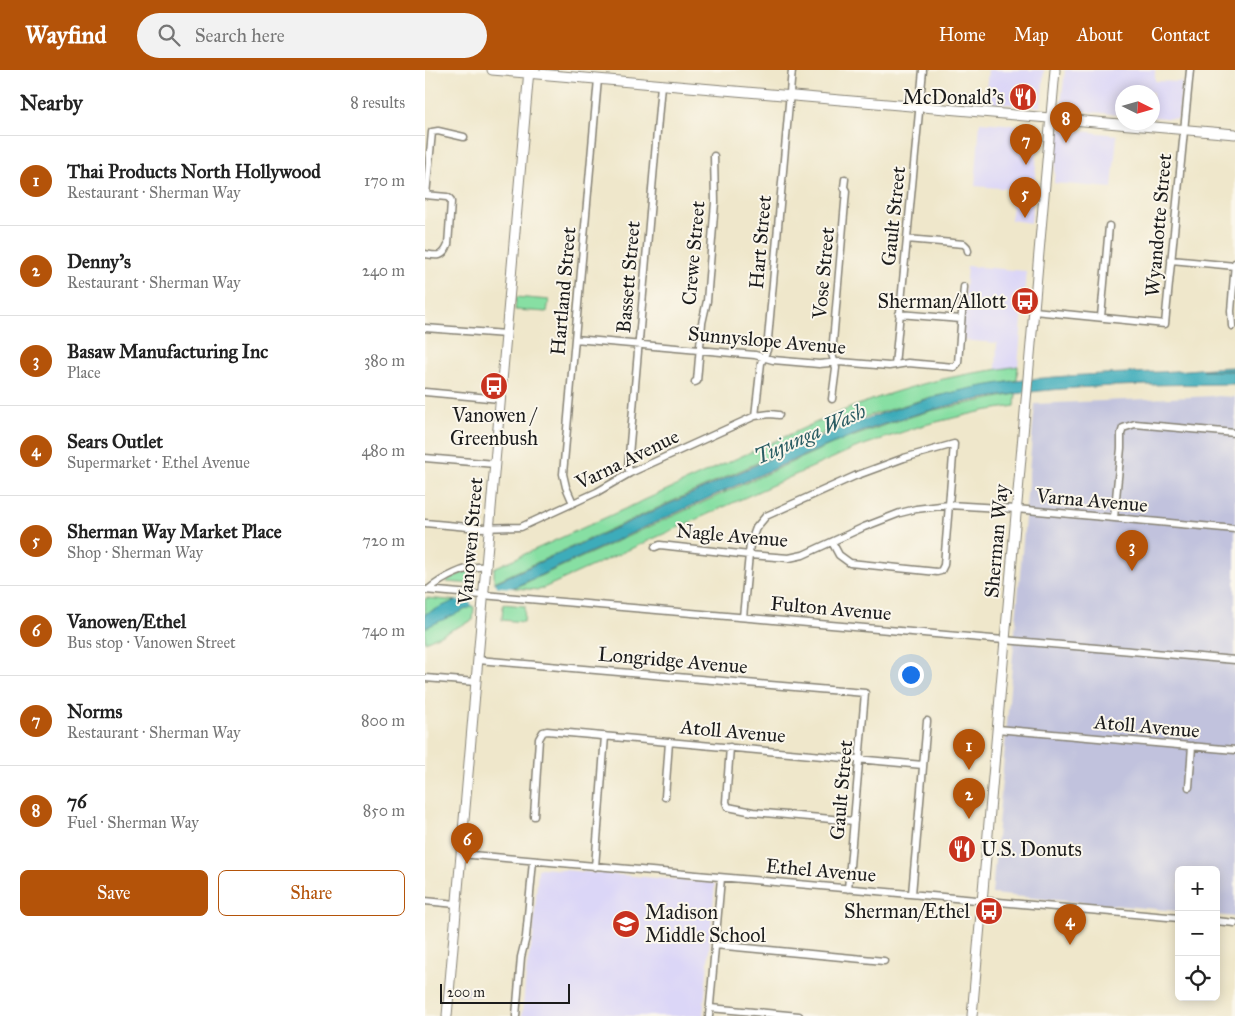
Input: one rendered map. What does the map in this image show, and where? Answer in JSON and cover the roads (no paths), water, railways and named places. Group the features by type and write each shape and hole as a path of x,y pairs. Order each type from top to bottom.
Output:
{"main road":[{"path":"492,70 1235,134"},
{"name":"Sherman Way","path":"972,1016 1055,70"},
{"name":"Vanowen Street","path":"447,1016 529,72"}],"street":[{"name":"Hart Street","path":"755,416 761,363 765,358 767,350 792,70"},
{"name":"Gault Street","path":"895,365 923,70"},
{"name":"Wyandotte Street","path":"1101,318 1165,324 1190,70"},
{"name":"Hartland Street","path":"573,503 563,474 598,79"},
{"name":"Bassett Street","path":"630,473 628,467 661,85"},
{"path":"425,254 442,255 445,252 451,199 425,195 432,132 438,131 464,137"},
{"name":"Crewe Street","path":"695,382 697,381 702,323 707,301 715,202 714,156"},
{"name":"Vose Street","path":"832,399 836,368 832,354 846,190 844,187 845,179"},
{"path":"1034,311 1101,318 1109,226"},
{"path":"907,239 967,248"},
{"path":"1171,260 1235,265 1231,311 1232,326"},
{"path":"899,314 961,319 964,287"},
{"name":"Sunnyslope Avenue","path":"575,339 819,364 834,362 886,366 908,363 957,366 961,319"},
{"path":"425,328 506,334"},
{"path":"425,392 500,399"},
{"name":"Varna Avenue","path":"489,528 521,527 597,492 630,473 755,416 779,415"},
{"path":"1114,518 1123,428 1135,424 1235,433"},
{"path":"743,617 749,555 753,535 766,516 855,476 903,458 954,444 944,565 941,571 850,563 839,555 833,542"},
{"path":"425,458 495,464"},
{"name":"Varna Avenue","path":"833,542 900,513 949,505 1016,509 1235,529"},
{"path":"425,523 489,528"},
{"name":"Nagle Avenue","path":"655,547 660,545 789,558 803,555 833,542"},
{"path":"427,590 441,581 470,568 476,566 485,567"},
{"name":"Fulton Avenue","path":"427,590 1235,660"},
{"name":"Longridge Avenue","path":"478,660 865,693"},
{"path":"425,678 476,682"},
{"name":"Gault Street","path":"848,889 865,693"},
{"path":"912,894 927,721"},
{"name":"Atoll Avenue","path":"997,729 1235,750"},
{"name":"Atoll Avenue","path":"534,816 539,742 541,735 547,731 923,765"},
{"path":"595,867 605,736"},
{"path":"665,797 669,742"},
{"path":"1189,786 1192,746"},
{"path":"730,747 726,802 728,807 753,812 854,821"},
{"name":"Ethel Avenue","path":"461,854 1175,918"},
{"path":"516,1016 521,957 527,938 533,861"},
{"path":"709,1016 721,878"},
{"path":"425,901 456,904"},
{"path":"1220,921 1235,923"},
{"path":"715,945 884,960"},
{"path":"710,1008 799,1016"}],"water":[{"path":"1235,367 1235,370 1203,371 1235,371 1235,384 1057,389 987,398 952,405 891,422 861,432 773,469 425,628 425,614 809,441 904,406 987,385 1036,379"}],"place":[{"name":"McDonald's","path":"1023,97"},
{"name":"76","path":"1066,143"},
{"name":"Norms","path":"1026,165"},
{"name":"Sherman Way Market Place","path":"1025,218"},
{"name":"Sherman/Allott","path":"1025,301"},
{"name":"Vanowen / Greenbush","path":"494,386"},
{"name":"Basaw Manufacturing Inc","path":"1132,571"},
{"name":"Thai Products North Hollywood","path":"969,770"},
{"name":"Denny's","path":"969,819"},
{"name":"U.S. Donuts","path":"962,849"},
{"name":"Vanowen/Ethel","path":"467,864"},
{"name":"Sherman/Ethel","path":"989,911"},
{"name":"Madison Middle School","path":"626,924"},
{"name":"Sears Outlet","path":"1070,945"}],"water label":[{"name":"Tujunga Wash","path":"810,434"}]}
